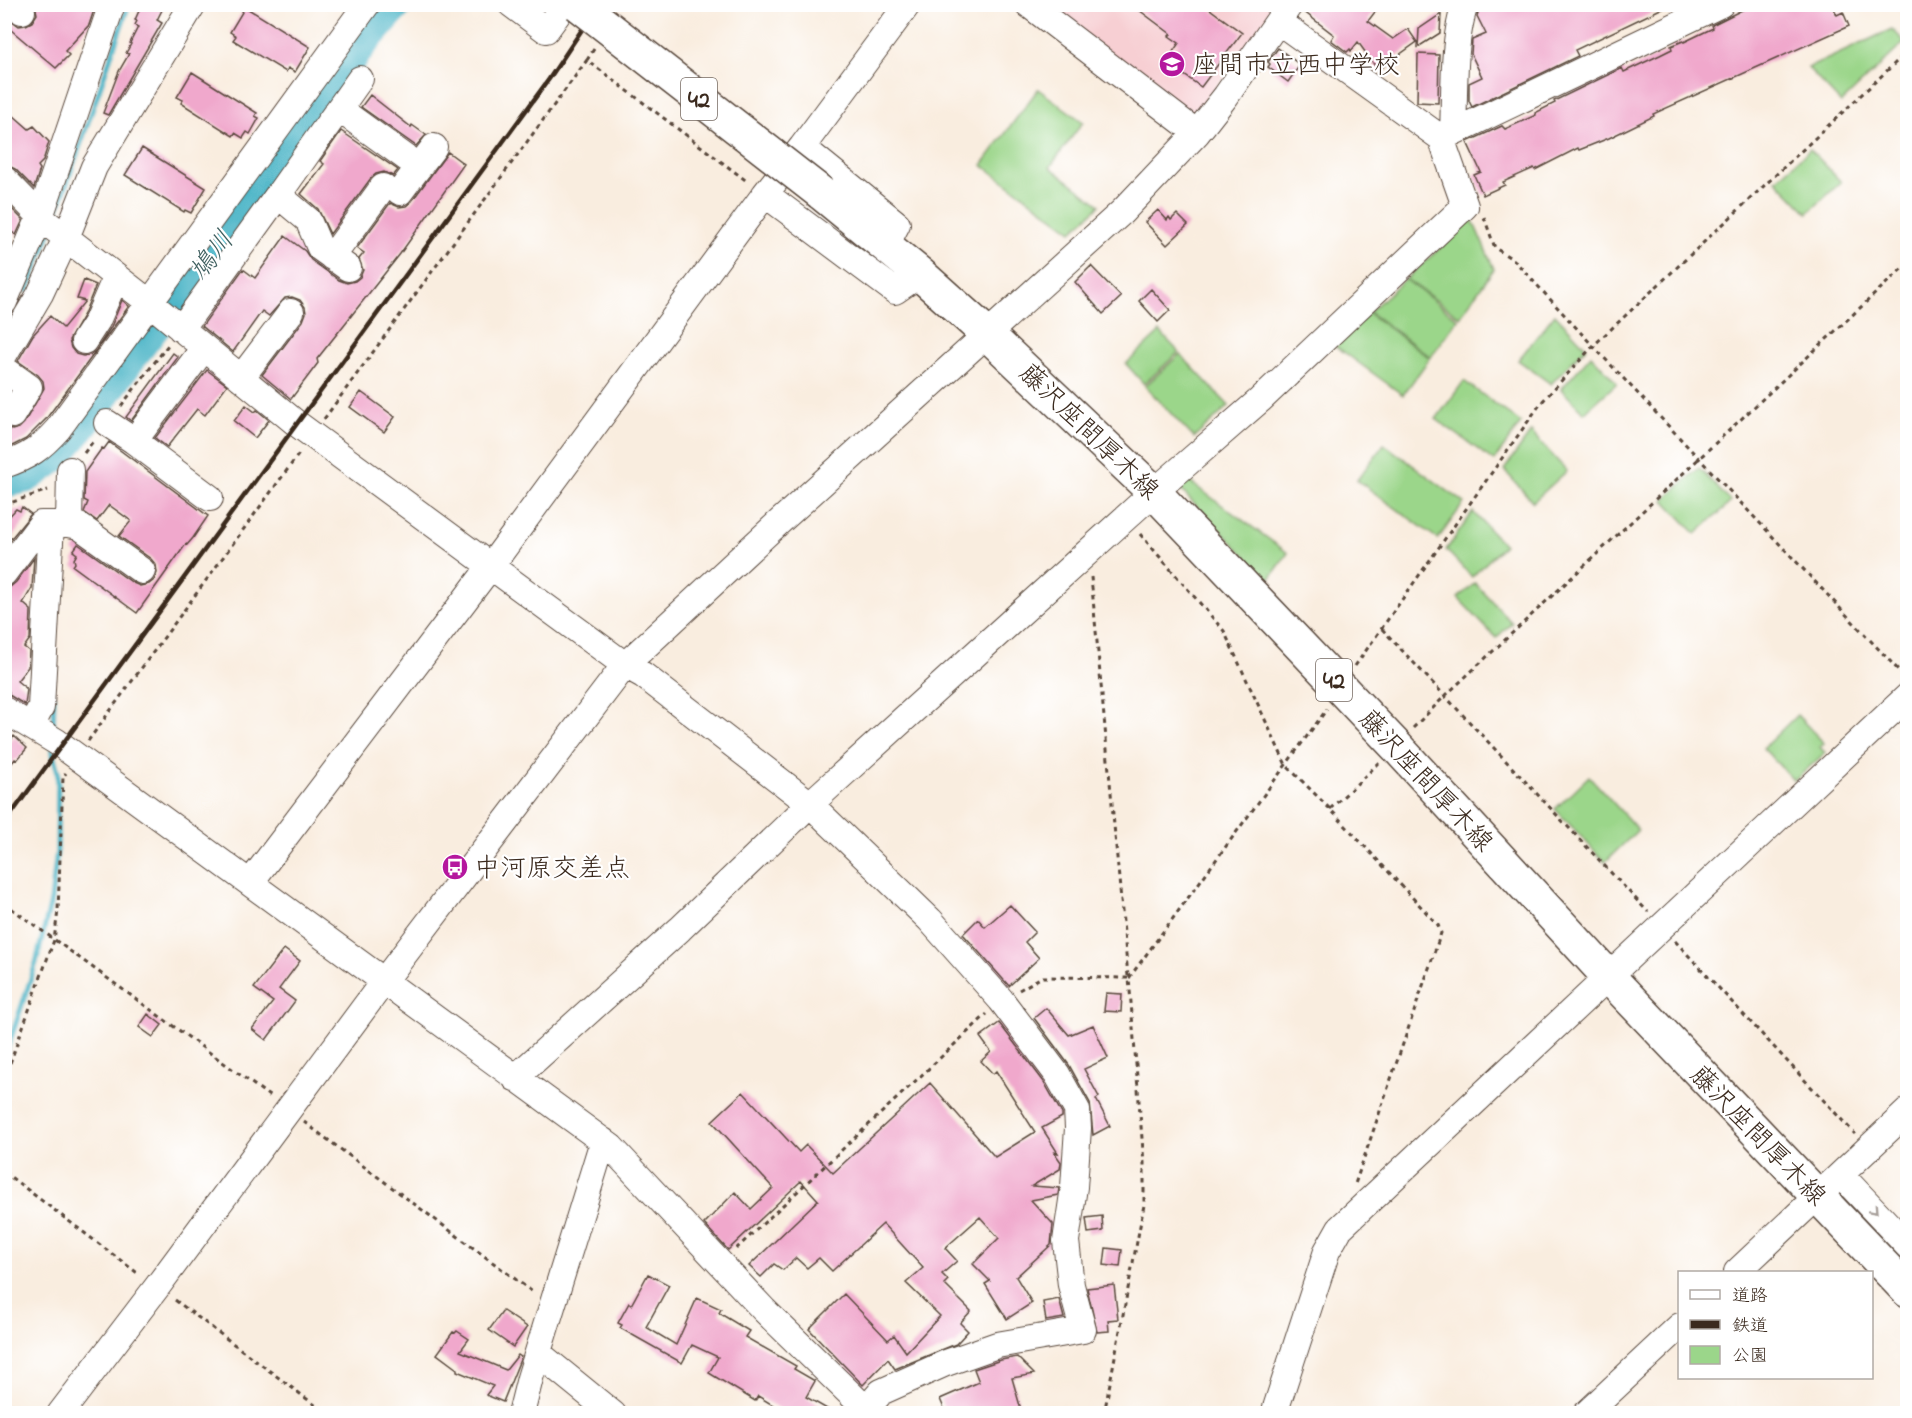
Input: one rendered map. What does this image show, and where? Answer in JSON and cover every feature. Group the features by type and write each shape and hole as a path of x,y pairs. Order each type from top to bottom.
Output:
{"main road":[{"name":"藤沢座間厚木線","path":"578,4 821,193 920,274 977,343 1154,492 1396,746 1608,976 1829,1186 1908,1291"}],"street":[{"path":"4,355 40,294 53,228 112,4"},
{"path":"4,302 94,167 192,4"},
{"path":"164,315 368,4"},
{"path":"511,4 546,30 565,4"},
{"path":"250,883 490,567 908,4"},
{"path":"1028,4 1197,134"},
{"path":"514,1078 680,929 810,804 1154,492 1260,400 1466,206 1447,135 1460,20 1465,4"},
{"path":"1447,135 1721,4"},
{"path":"60,1413 157,1287 384,981 625,665 1122,212 1197,134 1284,13 1447,135"},
{"path":"4,465 24,458 43,445 278,195 360,79"},
{"path":"278,195 308,220 320,248 340,262 392,189 426,157 339,109"},
{"path":"802,147 897,224 886,246"},
{"path":"4,179 53,228 313,435 490,567 625,665 643,675 810,804 930,920 1001,1000 1057,1074 1077,1110 1074,1188 1066,1241 1071,1285 1083,1330 997,1345 966,1356 881,1392 866,1412 764,1310 603,1141 51,739 4,710"},
{"path":"765,194 896,291 920,274"},
{"path":"84,341 97,321 116,277"},
{"path":"241,378 291,312"},
{"path":"134,441 204,348"},
{"path":"4,369 29,387 12,415"},
{"path":"107,423 210,498"},
{"path":"51,739 41,707 60,524 70,470"},
{"path":"4,573 41,524 79,526 142,572"},
{"path":"1274,1413 1327,1251 1340,1228 1908,696"},
{"path":"1738,1271 1908,1111"},
{"path":"521,1413 603,1141"},
{"path":"1829,1186 1908,1246"},
{"path":"1586,1413 1678,1328"},
{"path":"538,1353 613,1413"}],"path":[{"path":"1129,978 1342,689 1356,665 1541,403 1593,346 1908,51"},
{"path":"4,1080 54,940 58,911 63,777 51,739 313,435 587,60"},
{"path":"1483,216 1495,248 1514,260 1908,680"},
{"path":"1330,809 1445,696 1908,263"},
{"path":"107,423 164,315"},
{"path":"1126,518 1224,631 1286,765 1438,925 1440,933 1355,1185"},
{"path":"1089,553 1144,1163 1144,1205 1104,1413"},
{"path":"1382,629 1868,1148"},
{"path":"4,903 47,935"},
{"path":"720,1263 1001,1000 1042,977 1129,978"}],"shaded area":[{"name":"座間市立西中学校","path":"1032,5 1277,5 1189,123"}],"green space":[{"path":"1892,29 1905,42 1841,103 1808,68"},
{"path":"1038,89 1083,122 1050,167 1100,205 1072,231 982,165"},
{"path":"1810,149 1841,182 1808,213 1776,180"},
{"path":"1472,219 1494,269 1460,317 1406,279"},
{"path":"1405,279 1458,319 1431,357 1369,312"},
{"path":"1368,313 1430,358 1403,395 1334,345"},
{"path":"1555,314 1586,347 1551,384 1518,360"},
{"path":"1160,332 1179,352 1144,384 1126,364"},
{"path":"1180,354 1229,406 1194,438 1145,386"},
{"path":"1591,355 1617,383 1584,413 1561,389"},
{"path":"1464,381 1521,423 1494,461 1436,419"},
{"path":"1531,432 1567,471 1533,502 1504,470"},
{"path":"1384,444 1464,503 1438,539 1357,480"},
{"path":"1699,468 1731,502 1696,534 1664,500"},
{"path":"1186,479 1288,553 1269,580 1178,487"},
{"path":"1473,512 1504,545 1472,577 1446,550"},
{"path":"1475,583 1512,623 1496,638 1458,598"},
{"path":"1797,715 1824,743 1820,747 1825,753 1794,781 1763,748"},
{"path":"1589,776 1638,830 1605,862 1555,809"}],"building":[{"path":"35,4 96,4 89,25 65,51 69,55 56,68 4,24 4,15 19,26 32,22 37,14"},
{"path":"142,4 165,4 157,20 162,23 108,115 103,113 119,71 129,54 126,53 138,27 135,25 137,21 135,20"},
{"path":"1131,4 1203,4 1242,33 1201,87 1166,62 1179,43 1169,36 1171,34"},
{"path":"1305,4 1381,4 1368,21 1393,39 1408,29 1417,42 1378,70 1358,42 1351,51 1350,49 1347,52 1331,40 1334,35 1303,11"},
{"path":"1482,4 1671,4 1575,50 1578,56 1472,107 1469,101 1469,83 1482,77 1471,54 1472,40 1486,34 1477,16"},
{"path":"1754,4 1832,4 1837,15 1843,12 1849,26 1653,114 1654,116 1609,138 1579,150 1578,148 1535,170 1534,168 1503,182 1505,185 1483,195 1474,175 1481,172 1467,142 1502,126 1505,129 1536,115 1535,113 1555,103 1554,101 1622,68 1624,72 1660,55 1672,49 1671,46 1713,28 1712,25"},
{"path":"245,7 310,47 295,72 288,68 286,72 233,40 236,36 230,32"},
{"path":"1441,14 1440,33 1418,47 1419,29"},
{"path":"1278,48 1300,65 1288,82 1268,67 1270,64 1268,62"},
{"path":"1418,54 1439,55 1438,103 1417,102"},
{"path":"192,72 257,113 255,116 259,118 250,134 247,132 243,138 235,133 233,136 181,103 183,100 177,97"},
{"path":"370,95 411,127 412,125 426,135 416,146 361,107"},
{"path":"13,115 29,129 34,126 49,142 43,161 38,166 40,169 34,188 15,169 4,164 4,123"},
{"path":"341,131 398,170 393,176 384,172 371,178 330,234 318,209 301,194 324,164 320,161"},
{"path":"142,148 206,188 191,213 185,210 184,212 125,175"},
{"path":"448,152 464,164 400,254 317,359 318,363 291,399 262,375 303,321 306,313 300,300 292,297 285,298 269,316 262,311 233,352 202,326 243,269 255,278 285,236 305,251 311,260 339,280 347,283 355,281 363,270 359,259 364,253 357,248 390,203 399,207 406,206 412,201"},
{"path":"4,201 23,220 16,235 4,226"},
{"path":"1158,210 1167,220 1169,217 1171,220 1177,214 1188,225 1167,245 1145,222"},
{"path":"1091,266 1121,297 1103,314 1075,282"},
{"path":"84,280 96,285 84,314 69,340 76,354 90,355 96,350 111,327 122,300 129,306 46,419 26,439 8,448 10,445 4,442 4,428 12,430 24,423 44,388 43,381 38,375 18,361 33,335 50,316 63,328 85,301 77,299"},
{"path":"1151,289 1170,310 1158,322 1139,301"},
{"path":"173,353 178,357 131,421 126,417"},
{"path":"207,370 227,385 205,415 197,409 167,447 155,438"},
{"path":"361,392 395,417 384,432 350,407"},
{"path":"246,405 255,412 257,410 269,420 255,438 234,421"},
{"path":"109,442 208,516 137,613 73,566 77,554 73,551 78,544 140,586 149,584 157,573 156,565 151,559 119,536 131,521 109,505 97,521 84,512 88,502 84,500 85,472"},
{"path":"22,507 31,514 4,547 4,522 16,509 20,511"},
{"path":"34,558 32,588 23,603 31,610 30,639 24,647 29,651 28,667 17,681 27,689 25,705 9,693 7,696 4,695 4,588 16,582"},
{"path":"14,736 27,748 4,773 4,748"},
{"path":"1010,905 1035,932 1025,942 1039,958 1009,986 963,934 978,919 985,927"},
{"path":"284,949 300,961 279,989 295,1001 266,1040 252,1029 273,1002 254,988"},
{"path":"1106,993 1122,994 1121,1012 1104,1011"},
{"path":"1046,1008 1069,1035 1093,1025 1108,1058 1084,1069 1099,1097 1096,1099 1110,1126 1093,1135 1090,1103 1069,1065 1034,1018"},
{"path":"148,1014 162,1025 153,1037 139,1027"},
{"path":"999,1023 1044,1082 1062,1114 1062,1117 1042,1128 1058,1153 1054,1152 1061,1162 1060,1169 1032,1186 1059,1188 1058,1195 1031,1200 1053,1224 1051,1245 1016,1277 1032,1303 1007,1319 985,1284 990,1281 973,1264 999,1238 980,1217 945,1248 957,1261 942,1274 948,1280 944,1284 971,1311 960,1323 968,1331 956,1344 895,1369 888,1359 863,1385 809,1329 844,1294 888,1340 894,1335 906,1352 940,1316 906,1283 923,1268 883,1224 832,1271 819,1258 807,1268 796,1258 783,1270 774,1264 761,1277 749,1266 818,1200 801,1181 728,1250 704,1224 735,1192 751,1209 773,1188 712,1121 743,1092 799,1152 806,1145 833,1173 930,1083 995,1157 1035,1132 996,1071 993,1074 981,1061 991,1052 980,1037"},
{"path":"1102,1216 1103,1231 1088,1233 1086,1218"},
{"path":"1106,1248 1122,1250 1120,1267 1104,1265"},
{"path":"648,1274 669,1285 646,1327 676,1345 697,1298 721,1309 719,1313 749,1331 745,1337 796,1366 794,1369 815,1381 806,1397 834,1413 786,1413 758,1396 755,1401 709,1373 718,1357 692,1345 682,1363 620,1328 622,1325 618,1323"},
{"path":"1114,1285 1118,1319 1108,1320 1109,1331 1097,1332 1087,1288"},
{"path":"1059,1299 1064,1318 1046,1321 1043,1302"},
{"path":"503,1311 527,1327 513,1347 489,1330"},
{"path":"457,1331 469,1339 460,1351 506,1370 518,1355 521,1357 503,1402 486,1395 493,1386 457,1371 437,1354 453,1332"},
{"path":"1017,1357 1034,1374 1012,1378 1022,1413 946,1413 940,1399 979,1382 974,1369"}],"waterway":[{"path":"55,218 129,4"},
{"name":"鳩川","path":"4,482 27,477 54,458 82,426 136,351 258,192 361,45 397,4"},
{"path":"27,291 50,233"},
{"path":"60,452 60,465"},
{"path":"53,729 54,697"},
{"path":"4,1059 36,963 51,901 57,851 58,772 52,751"}],"railway":[{"path":"4,824 549,79 599,4"}],"place":[{"name":"座間市立西中学校","path":"1172,64"},
{"name":"中河原交差点","path":"455,867"}]}
